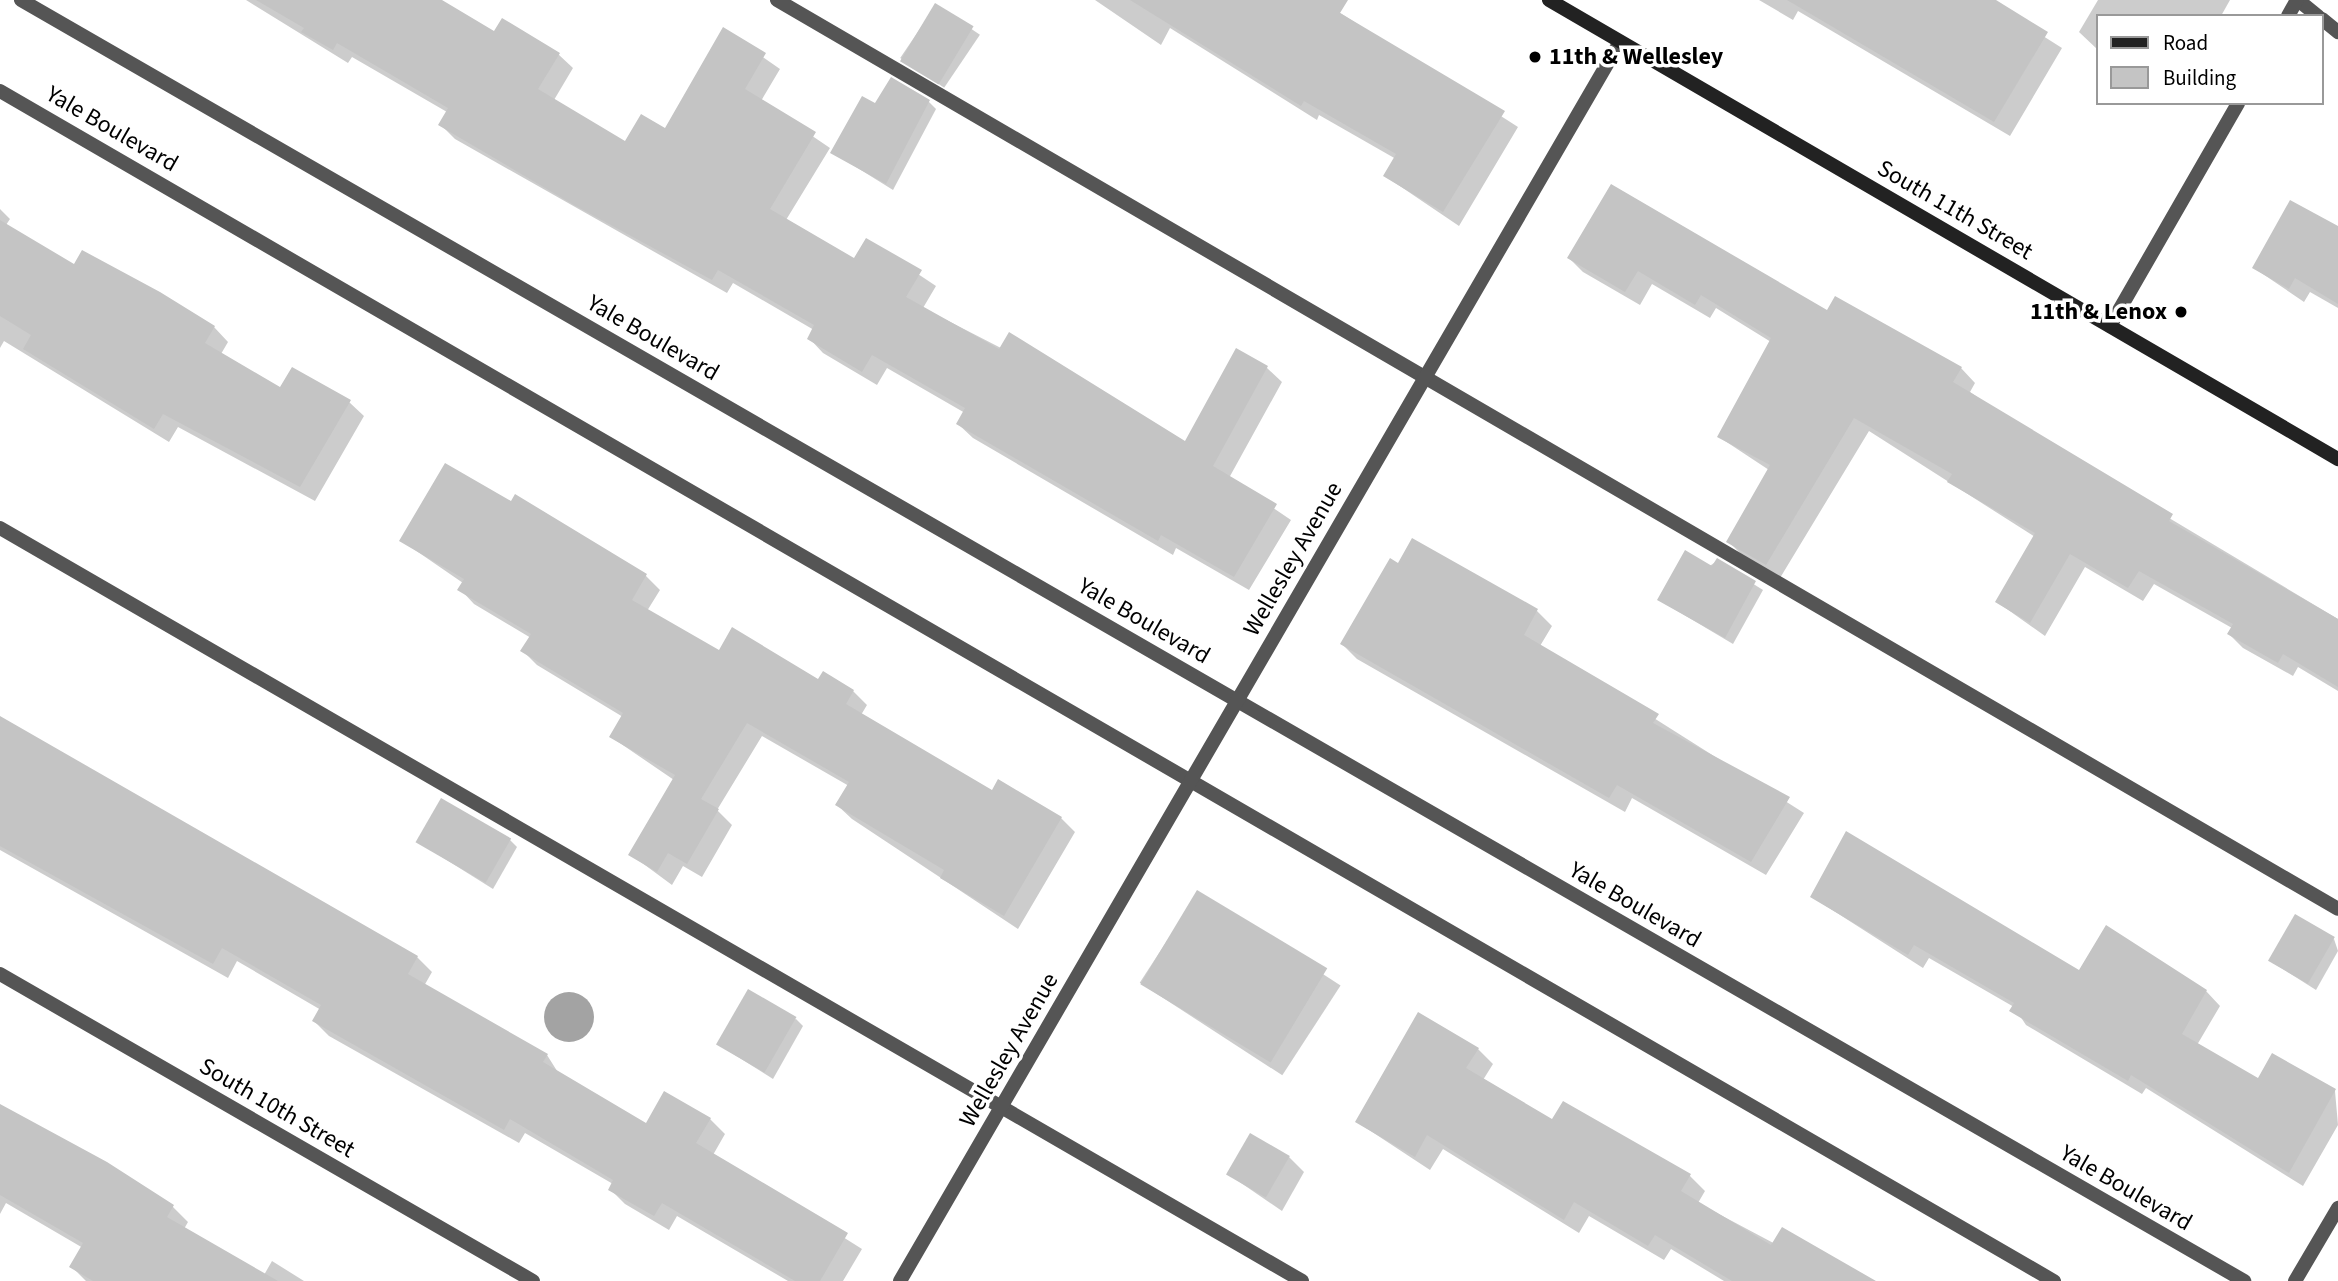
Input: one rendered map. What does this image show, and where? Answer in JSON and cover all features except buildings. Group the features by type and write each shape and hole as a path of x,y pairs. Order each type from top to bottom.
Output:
{"street":[{"name":"Yale Boulevard","path":"21,0 2244,1281"},
{"path":"777,0 1427,376 2338,909"},
{"name":"South 11th Street","path":"1549,0 2338,459"},
{"path":"2298,0 2316,14"},
{"path":"2324,21 2338,32"},
{"name":"Wellesley Avenue","path":"900,1281 1620,42"},
{"name":"Yale Boulevard","path":"0,91 2054,1281"},
{"path":"2110,326 2237,105"},
{"path":"0,528 1302,1281"},
{"name":"South 10th Street","path":"0,974 533,1281"},
{"path":"2295,1281 2338,1208"}],"shaded area":[{"path":"569,992 586,1000 594,1017 586,1034 569,1042 552,1034 544,1017 552,1000"}],"place":[{"name":"11th & Wellesley","path":"1535,57"},
{"name":"11th & Lenox","path":"2181,312"}]}
